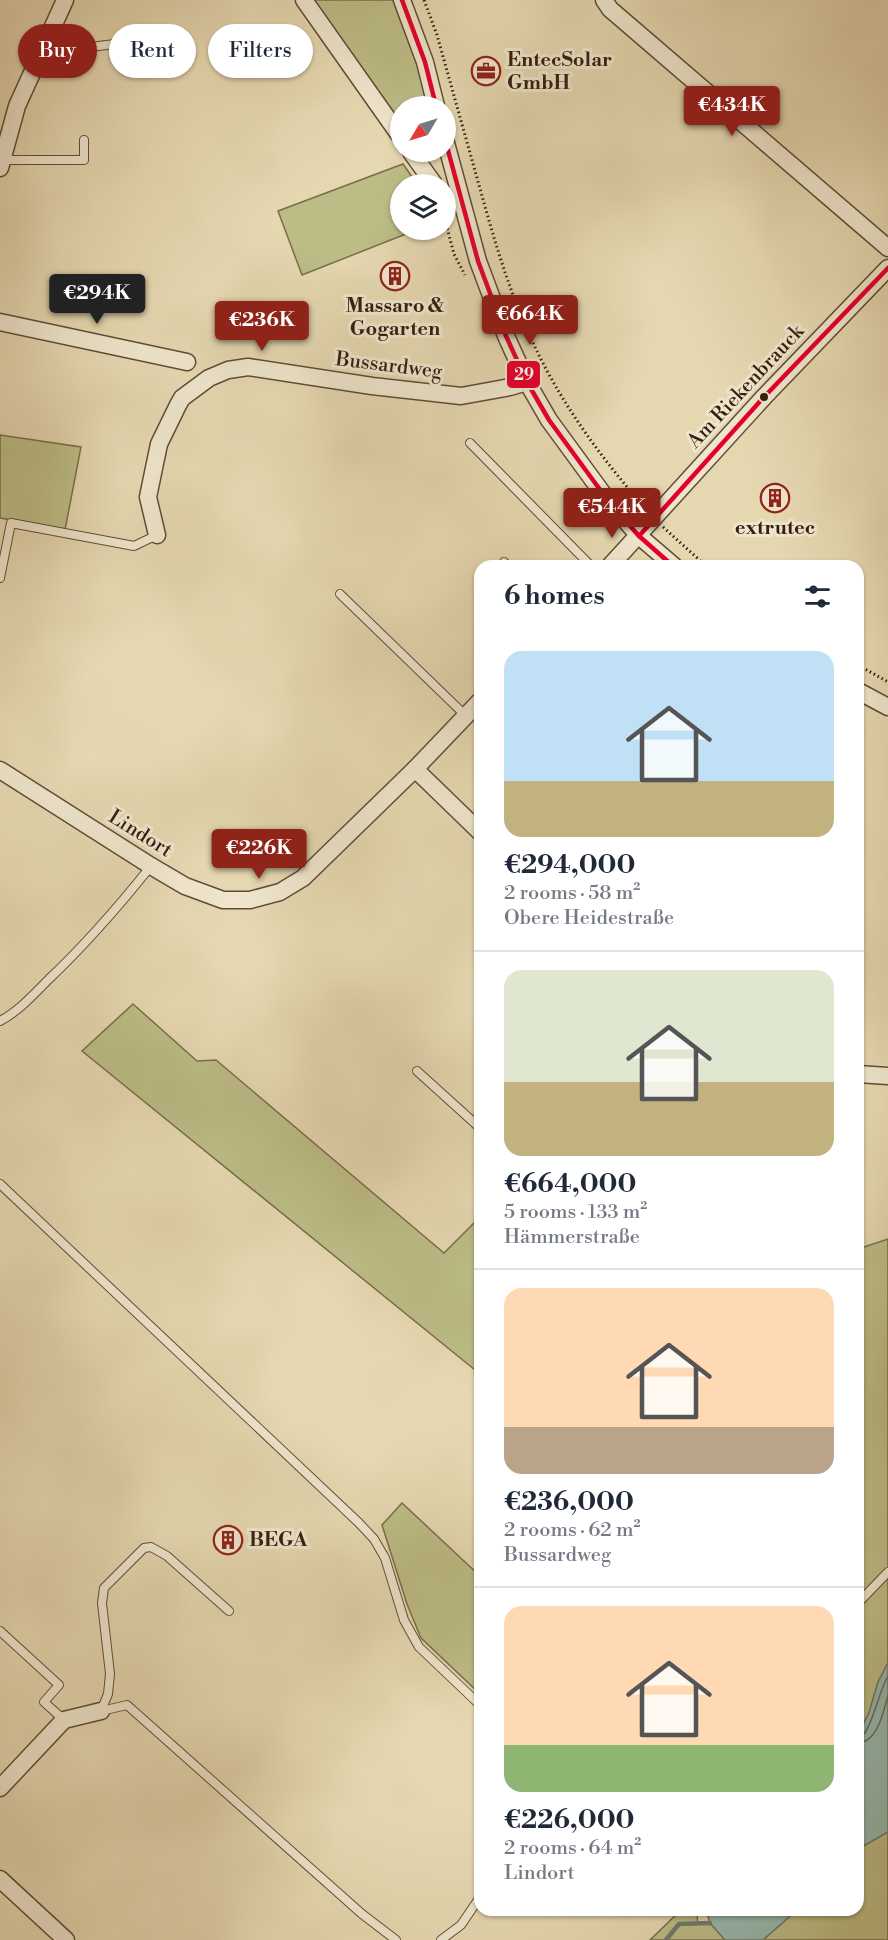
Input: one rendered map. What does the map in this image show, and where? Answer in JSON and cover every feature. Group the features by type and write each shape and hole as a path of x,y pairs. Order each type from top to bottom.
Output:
{"street":[{"path":"55,24 65,0"},
{"path":"304,0 390,122"},
{"path":"402,0 425,62 434,96"},
{"path":"604,0 610,9 888,249"},
{"path":"1,164 17,106 30,78"},
{"path":"456,212 478,261 506,336 527,382 549,420 609,502 639,536 667,560"},
{"name":"Am Riekenbrauck","path":"639,536 764,397 888,268"},
{"path":"0,322 187,362"},
{"name":"Bussardweg","path":"157,535 148,496 159,444 182,398 209,378 228,370 248,367 372,386 461,396 527,382"},
{"path":"616,560 639,536"},
{"path":"864,694 888,707"},
{"name":"Lindort","path":"0,770 185,886 223,900 250,900 280,892 303,878 415,769 474,707"},
{"path":"415,769 474,826"},
{"path":"864,1074 888,1076"},
{"path":"0,1788 64,1720 100,1711"},
{"path":"0,1879 66,1940"}],"lane":[{"path":"1,164 84,160 84,140"},
{"path":"470,443 585,560"},
{"path":"0,578 11,523 134,546 157,535"},
{"path":"340,594 466,716"},
{"path":"0,1021 22,1006 67,962 117,908 151,866"},
{"path":"417,1071 474,1123"},
{"path":"0,1184 374,1539 385,1558 404,1620 419,1647 474,1699"},
{"path":"100,1711 108,1694 110,1674 102,1604 104,1588 144,1548 151,1547 167,1556 229,1611"},
{"path":"864,1597 888,1572"},
{"path":"0,1631 59,1685 44,1702 64,1720"},
{"path":"100,1711 127,1706 362,1914 396,1940"},
{"path":"441,1940 461,1924 474,1906"}],"path":[{"path":"424,0 437,35 500,260 543,365 574,418 616,475 653,518 699,560"},
{"path":"864,668 888,682"}],"green space":[{"path":"304,0 393,0 425,62 434,96 390,96 390,122"},
{"path":"403,164 410,174 390,174 391,240 302,275 278,211"},
{"path":"0,435 81,447 65,530 0,518"},
{"path":"133,1004 197,1061 216,1060 444,1253 474,1223 474,1369 82,1051"},
{"path":"888,1239 888,1663 878,1682 864,1723 864,1247"},
{"path":"402,1503 474,1570 474,1688 421,1638 407,1604 382,1525"},
{"path":"888,1832 888,1940 763,1940 790,1916 864,1916 864,1846"},
{"path":"675,1916 697,1916 698,1923 712,1925 725,1940 650,1940"}],"water":[{"path":"888,1663 888,1832 864,1846 864,1723 878,1682"},
{"path":"708,1916 790,1916 763,1940 725,1940 710,1923"}],"waterway":[{"path":"666,1940 679,1924 710,1923"}],"transit line":[{"name":"29","path":"402,0 425,62 434,96"},
{"name":"29","path":"451,162 478,261 506,336 527,382 549,420 609,502 639,536 666,560"},
{"name":"29","path":"639,536 764,397 888,268"}],"place":[{"name":"EntecSolar GmbH","path":"486,71"},
{"name":"Massaro & Gogarten","path":"395,276"},
{"name":"extrutec","path":"775,498"},
{"name":"BEGA","path":"228,1540"}]}
